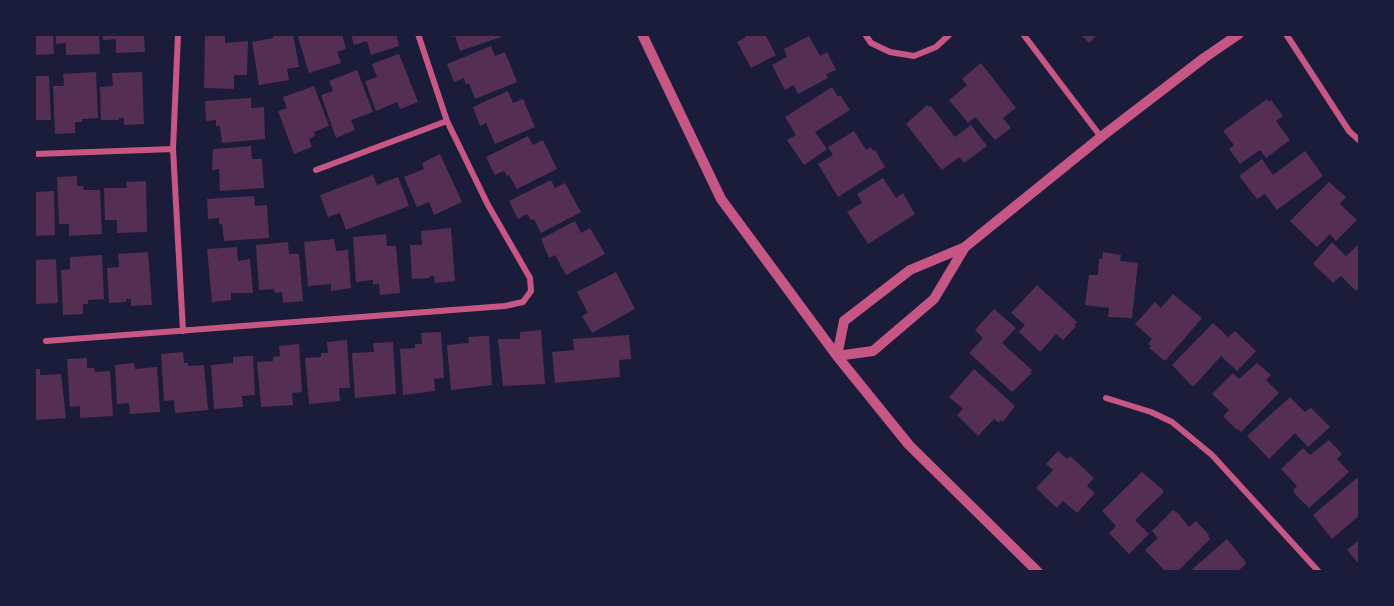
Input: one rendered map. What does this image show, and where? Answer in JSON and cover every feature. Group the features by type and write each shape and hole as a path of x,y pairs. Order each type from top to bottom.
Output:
{"street":[{"path":"178,34 173,149 183,331"},
{"path":"46,341 505,306 523,302 531,291 530,278 488,206 447,121 418,34"},
{"path":"642,34 721,199 837,356 909,445 1038,572"},
{"path":"865,34 871,43 890,52 914,56 936,47 950,34"},
{"path":"1023,34 1101,137"},
{"path":"837,356 844,321 910,270 965,247 1101,137 1239,34"},
{"path":"1286,34 1349,131 1359,141"},
{"path":"316,170 447,121"},
{"path":"35,154 173,149"},
{"path":"837,356 873,351 934,299 965,247"},
{"path":"1106,398 1151,412 1172,422 1212,455 1319,572"}],"building":[{"path":"34,34 53,34 54,54 34,55"},
{"path":"56,34 99,34 100,54 66,55 66,43 56,44"},
{"path":"103,34 144,34 145,52 116,53 116,39 103,40"},
{"path":"205,34 225,35 225,43 248,41 247,75 234,75 234,89 204,88"},
{"path":"273,34 293,34 299,67 287,69 289,80 259,85 252,42 273,38"},
{"path":"297,34 342,34 346,49 337,52 341,63 309,73"},
{"path":"351,34 396,34 399,46 371,55 367,41 354,45"},
{"path":"450,34 500,34 501,37 460,51 455,36 451,37"},
{"path":"744,34 770,34 766,36 776,55 751,68 737,42 746,37"},
{"path":"1080,34 1098,34 1089,43"},
{"path":"809,36 820,56 827,52 836,70 826,74 828,78 798,94 794,85 785,90 772,65 787,57 784,49"},
{"path":"491,46 495,56 505,52 517,82 475,99 469,83 466,85 464,78 454,82 447,64"},
{"path":"399,54 418,102 400,109 397,102 376,111 365,81 377,77 372,64"},
{"path":"981,63 1016,108 1003,118 1011,128 995,140 975,117 968,123 949,100 967,85 962,79"},
{"path":"357,70 373,112 351,120 355,130 336,138 321,95 333,91 329,81"},
{"path":"96,72 98,118 75,122 75,133 55,134 53,86 64,86 63,74"},
{"path":"142,72 144,124 124,125 124,118 101,120 100,87 113,86 112,73"},
{"path":"34,76 49,76 51,120 34,120"},
{"path":"314,86 329,126 314,132 315,136 309,139 312,147 294,154 278,111 287,108 283,97"},
{"path":"832,87 850,110 815,132 827,149 804,165 787,140 796,135 785,117"},
{"path":"508,91 513,103 523,99 535,127 495,144 486,123 480,126 473,107"},
{"path":"251,98 251,108 264,107 265,139 222,143 220,126 216,126 216,120 206,121 205,101"},
{"path":"1267,99 1269,102 1271,100 1283,116 1276,121 1290,140 1266,158 1260,150 1240,164 1229,149 1234,145 1223,131"},
{"path":"927,105 929,107 930,105 955,137 971,125 987,146 964,163 959,157 942,170 906,124"},
{"path":"854,131 866,150 871,147 873,151 875,150 885,167 838,197 818,164 833,155 828,147"},
{"path":"528,136 533,145 543,140 557,169 517,189 504,171 495,175 486,157"},
{"path":"251,146 252,159 262,159 264,188 220,191 219,169 212,170 213,149"},
{"path":"1305,151 1323,176 1277,210 1265,194 1257,199 1239,176 1262,159 1273,175"},
{"path":"440,154 462,202 434,215 429,202 417,207 404,177 424,169 422,163"},
{"path":"373,175 377,185 398,177 409,206 346,230 340,213 328,217 320,195"},
{"path":"77,176 77,186 83,186 84,190 100,190 102,234 69,236 69,224 59,224 57,177"},
{"path":"883,178 896,198 903,193 915,214 868,244 847,212 862,203 857,194"},
{"path":"551,180 555,188 565,183 581,212 541,233 534,219 531,220 527,214 518,219 509,201"},
{"path":"146,181 147,232 117,233 117,220 105,220 104,188 127,188 126,182"},
{"path":"1329,182 1346,197 1340,204 1357,220 1336,241 1330,234 1317,247 1290,221"},
{"path":"54,191 55,235 34,236 34,192"},
{"path":"254,196 255,206 267,205 269,238 224,241 219,218 208,219 207,199"},
{"path":"575,221 581,233 590,228 605,254 566,275 555,255 549,258 541,239"},
{"path":"451,228 455,281 435,283 434,276 412,279 410,245 422,245 421,231"},
{"path":"386,234 387,246 396,246 400,293 380,295 379,284 373,284 373,280 356,282 353,237"},
{"path":"334,239 336,251 348,250 351,288 331,291 331,284 308,286 304,242"},
{"path":"288,242 289,254 299,254 303,301 283,303 282,292 275,293 274,289 259,290 256,245"},
{"path":"1332,242 1346,256 1360,243 1360,287 1356,291 1341,276 1333,283 1313,264"},
{"path":"237,247 238,261 250,259 253,293 231,293 231,300 212,302 207,249"},
{"path":"148,252 152,305 131,306 131,299 126,299 126,302 109,303 107,268 119,267 118,254"},
{"path":"1103,252 1121,255 1120,261 1138,263 1132,318 1108,317 1109,308 1085,305 1089,275 1098,275 1099,259 1102,259"},
{"path":"102,255 104,299 88,300 88,304 83,304 83,314 63,315 61,270 70,269 70,257"},
{"path":"56,259 58,303 34,304 34,260"},
{"path":"616,272 635,309 592,333 582,316 588,313 577,292"},
{"path":"1037,285 1077,322 1063,340 1056,334 1040,352 1019,332 1025,325 1011,313"},
{"path":"1173,294 1202,318 1165,361 1149,348 1151,346 1148,344 1152,339 1135,324 1155,302 1161,308"},
{"path":"994,309 1016,328 1002,343 1032,370 1030,372 1032,373 1012,392 969,353 983,338 975,330"},
{"path":"1213,323 1228,337 1235,331 1256,351 1237,371 1221,356 1194,386 1172,365"},
{"path":"541,330 545,384 503,386 498,339 520,339 520,332"},
{"path":"441,332 444,378 434,379 435,391 403,395 400,349 415,348 415,344 422,344 421,333"},
{"path":"629,335 631,359 619,360 620,377 555,383 552,352 574,350 573,339"},
{"path":"489,336 492,385 451,390 447,345 469,343 468,337"},
{"path":"347,340 350,388 339,388 340,401 309,404 305,358 321,357 321,353 328,353 327,342"},
{"path":"393,342 396,394 355,398 352,353 374,352 373,343"},
{"path":"299,344 302,392 292,393 293,405 261,407 257,362 273,361 273,357 280,356 279,346"},
{"path":"183,352 184,363 188,363 188,366 204,365 208,410 175,413 174,400 164,401 161,354"},
{"path":"253,356 255,395 242,396 243,407 214,409 211,365 233,363 233,357"},
{"path":"87,358 87,368 94,368 95,372 110,371 113,416 80,418 80,406 70,407 67,359"},
{"path":"134,363 135,369 157,367 160,412 130,414 129,403 117,404 115,365"},
{"path":"1257,363 1271,375 1266,380 1279,393 1241,432 1223,416 1229,410 1212,394 1233,373 1239,379"},
{"path":"34,369 40,369 40,375 61,374 66,418 36,420"},
{"path":"974,369 1015,406 1003,422 1001,420 999,423 994,419 978,436 957,415 963,409 949,397"},
{"path":"1290,397 1305,412 1311,408 1330,427 1308,447 1295,433 1269,459 1247,436"},
{"path":"1329,440 1342,454 1337,459 1349,472 1309,508 1295,494 1293,490 1297,486 1281,469 1303,448 1310,455"},
{"path":"1058,451 1067,459 1070,456 1094,478 1087,486 1095,493 1077,513 1063,501 1057,508 1036,488 1053,470 1046,464"},
{"path":"1142,472 1163,490 1163,493 1135,520 1149,534 1129,554 1109,533 1116,526 1102,511"},
{"path":"1357,478 1360,481 1360,515 1332,539 1313,515"},
{"path":"1173,510 1189,527 1196,521 1210,539 1177,572 1166,572 1145,550 1158,538 1152,531"},
{"path":"1227,539 1246,564 1237,572 1189,572"},
{"path":"1360,539 1360,565 1347,550"}]}
